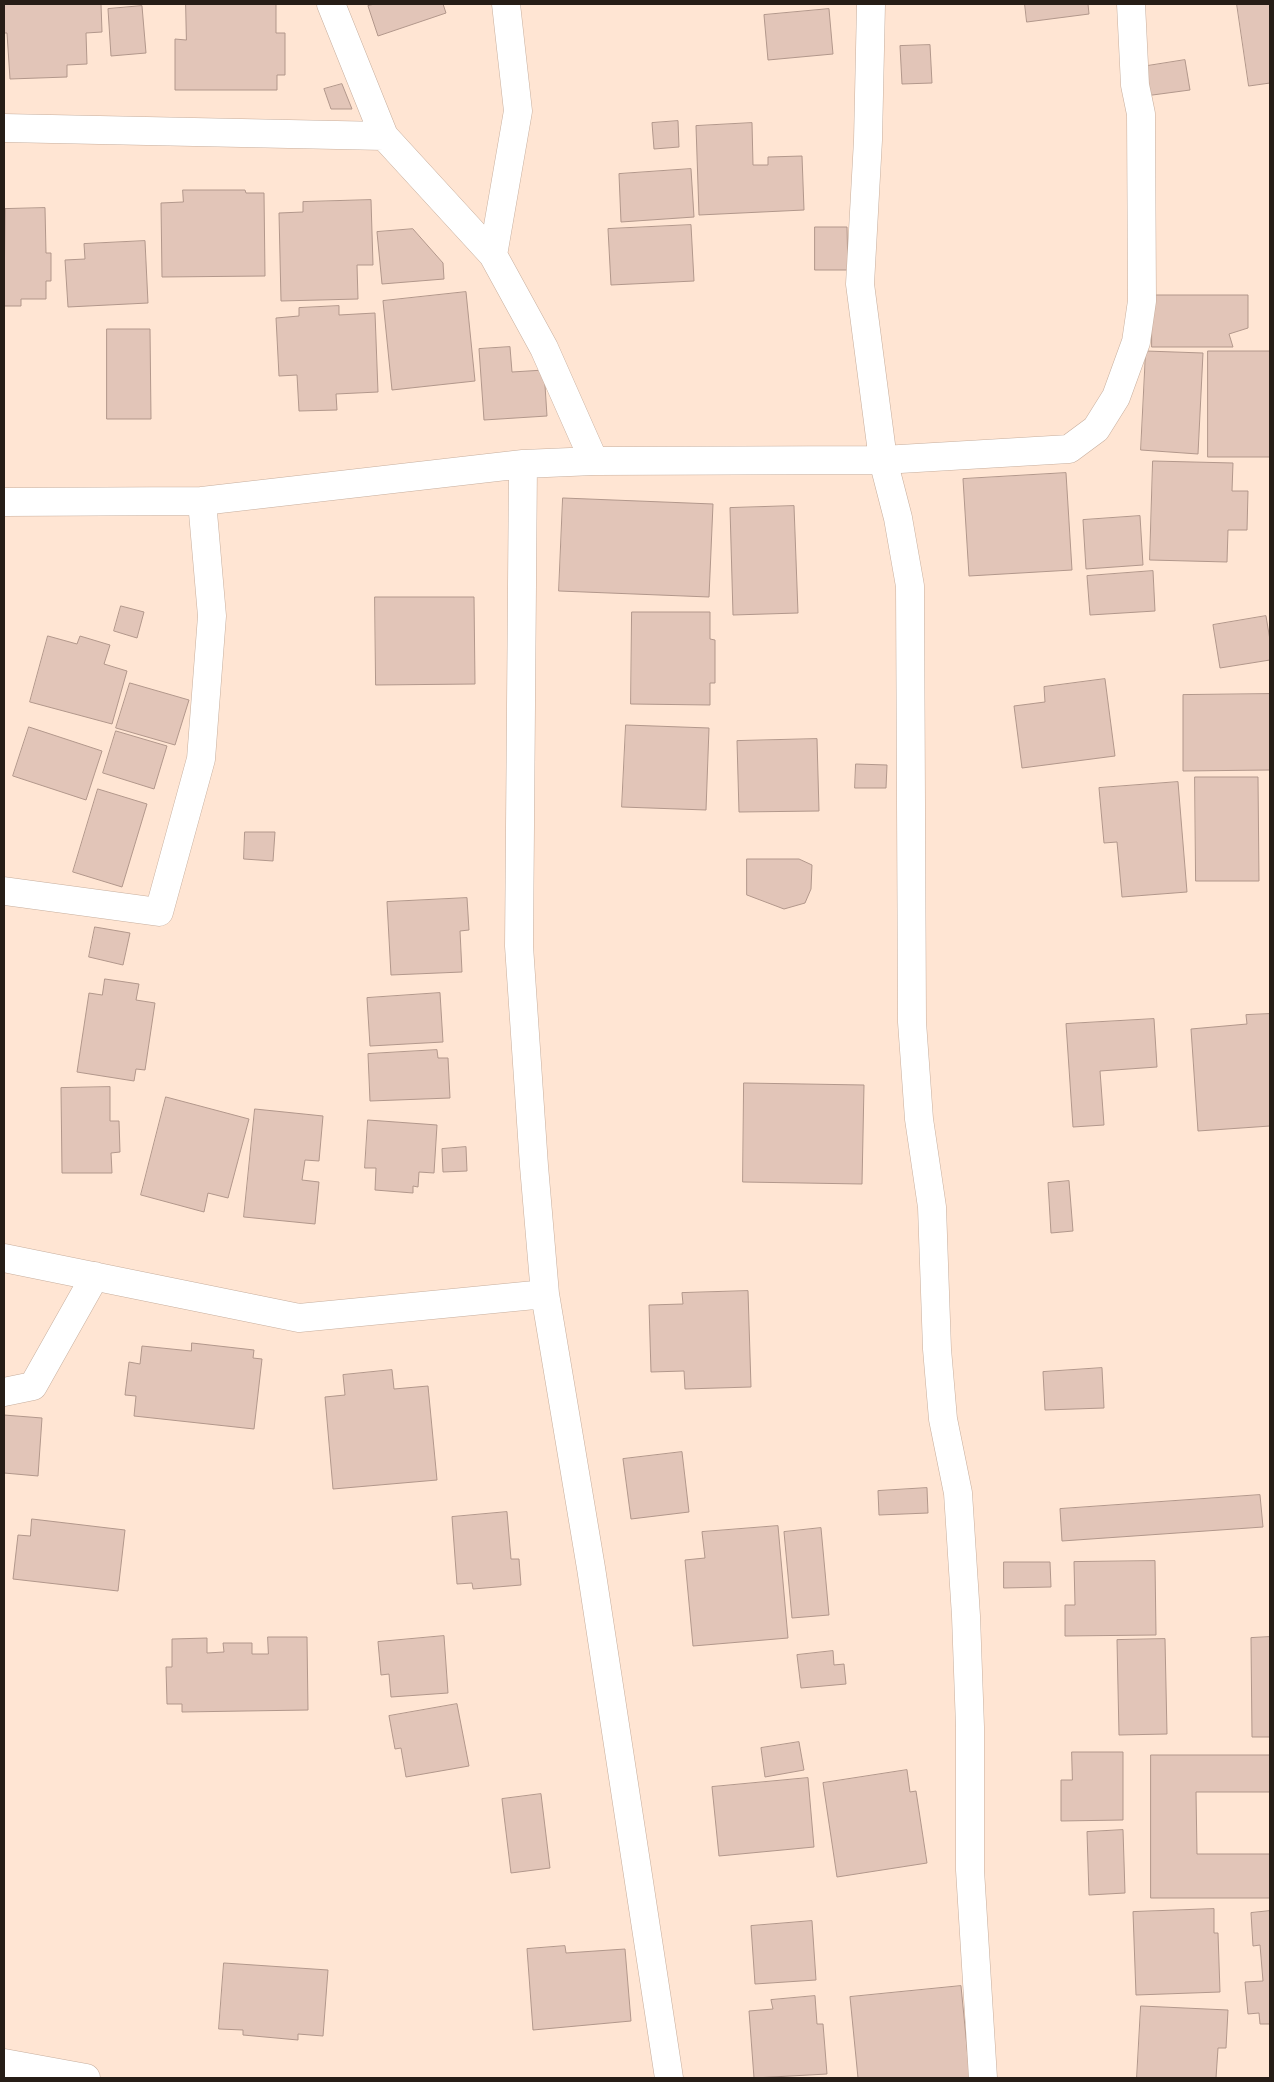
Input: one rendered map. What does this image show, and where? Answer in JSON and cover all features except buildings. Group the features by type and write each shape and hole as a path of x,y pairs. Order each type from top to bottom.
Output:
{"street":[{"path":"331,4 384,136 493,255 544,348 594,461"},
{"path":"493,255 518,110 506,4"},
{"path":"870,4 868,140 860,284 883,460 898,518 910,586 912,1022 920,1119 932,1207 937,1349 943,1419 958,1493 965,1597 970,1727 970,1870 984,2078"},
{"path":"4,502 202,501 523,464 594,461 883,460 1069,449 1096,429 1116,397 1136,342 1142,301 1141,114 1135,85 1131,4"},
{"path":"4,128 384,136"},
{"path":"523,464 519,946 545,1294 594,1587 669,2078"},
{"path":"4,891 158,912 201,759 212,616 202,501"},
{"path":"4,1258 299,1318 545,1294"},
{"path":"4,1392 33,1386 95,1276"},
{"path":"4,2063 37,2074 86,2078"}]}
